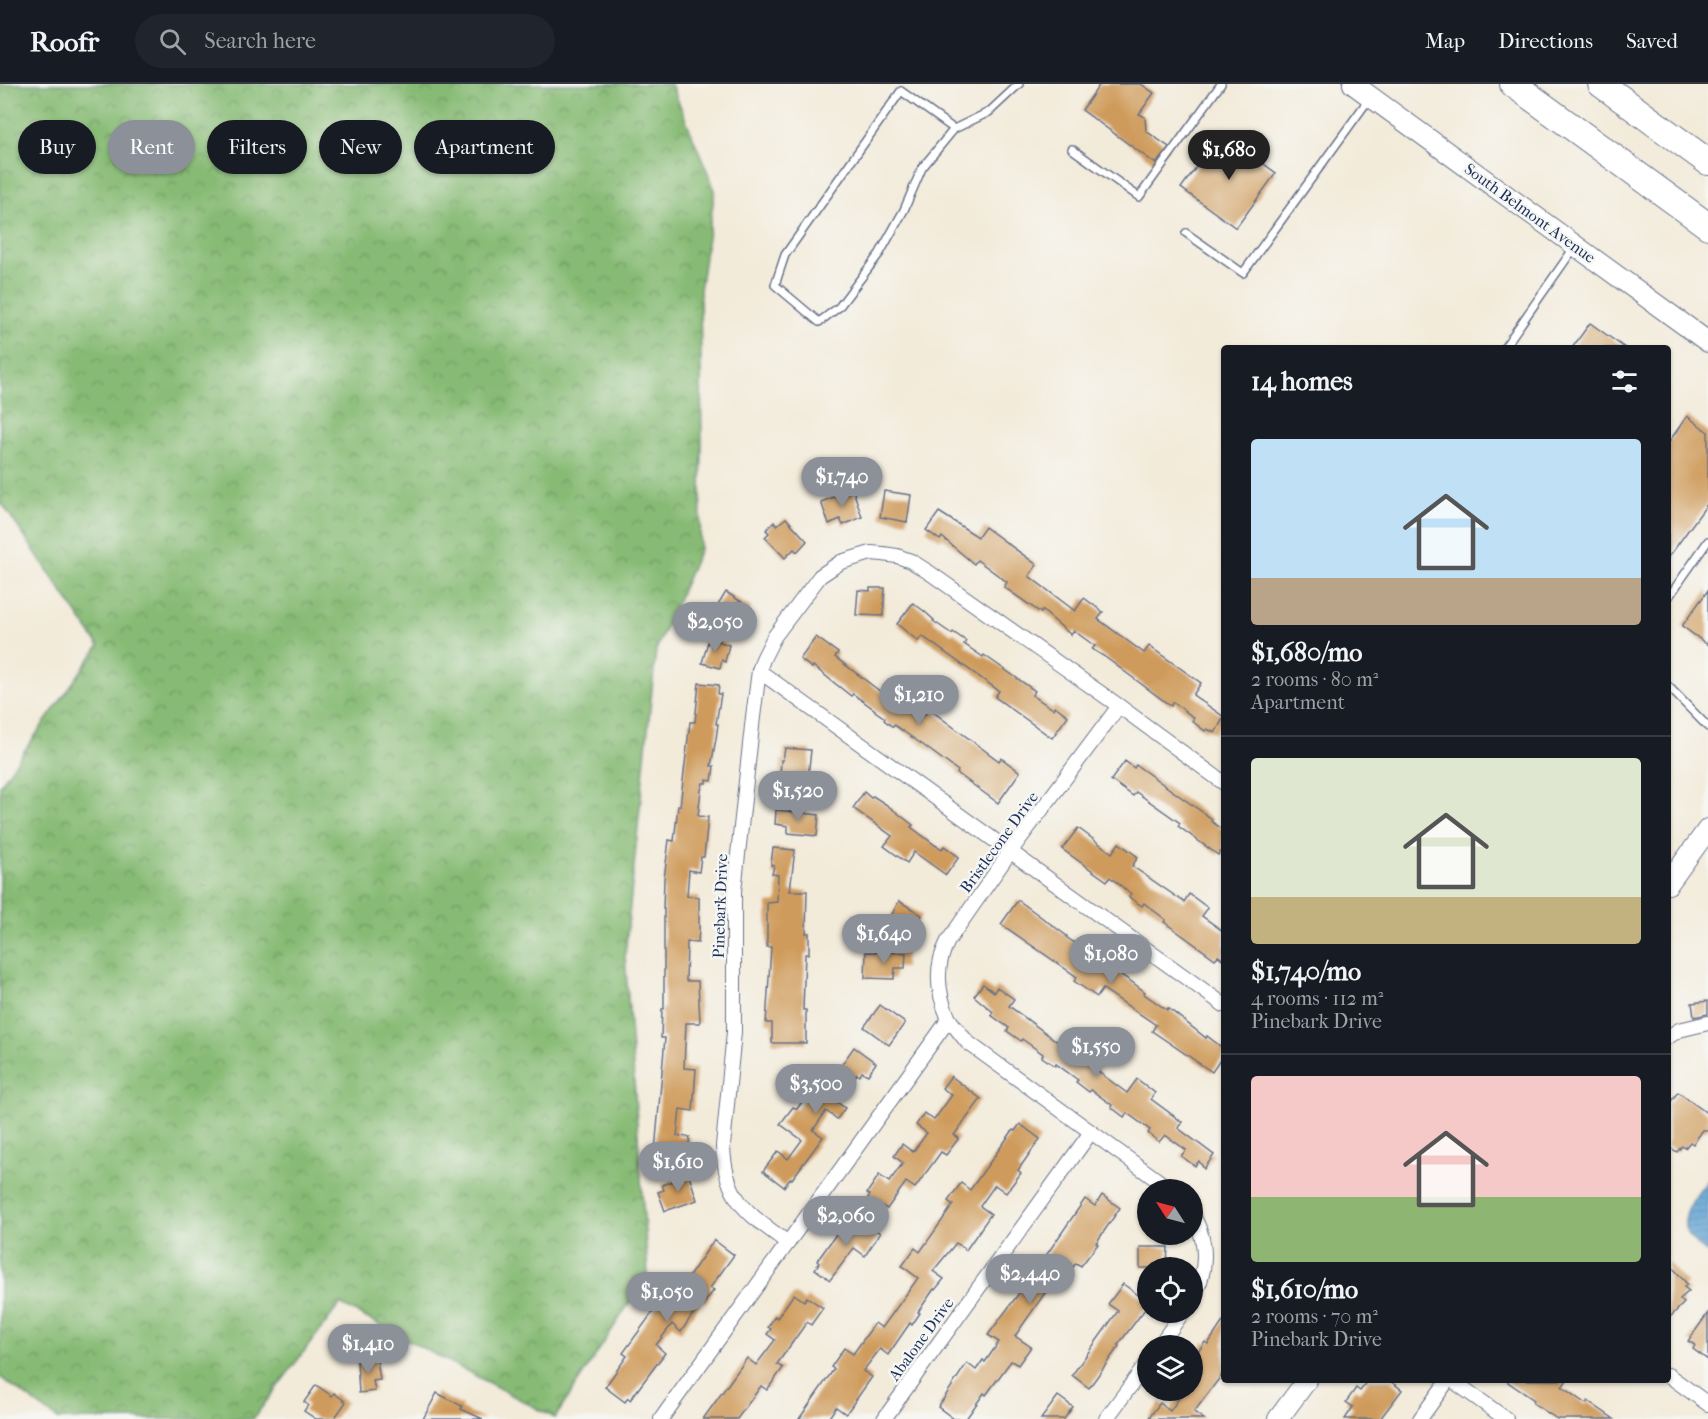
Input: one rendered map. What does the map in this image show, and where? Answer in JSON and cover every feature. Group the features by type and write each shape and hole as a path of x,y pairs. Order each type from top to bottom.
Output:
{"highway":[{"path":"1513,84 1708,226"},
{"path":"1602,84 1708,162"}],"street":[{"name":"South Belmont Avenue","path":"1353,84 1708,342"},
{"name":"Pinebark Drive","path":"788,1243 745,1210 729,1184 724,1160 723,1146 734,1032 734,891 759,671 774,637 820,576 848,559 871,553 897,556 911,561 1119,706 1221,781"},
{"path":"759,671 1221,1003"},
{"name":"Bristlecone Drive","path":"949,1019 940,995 938,976 942,952 1010,852 1119,706"},
{"path":"1671,880 1708,829"},
{"path":"661,1419 949,1019 967,1042 1156,1179"},
{"path":"1671,1035 1679,1030 1708,1023"},
{"name":"Abalone Drive","path":"884,1419 1091,1132"},
{"path":"1202,1245 1203,1266"},
{"path":"1106,1419 1137,1377"},
{"path":"1671,1377 1708,1404"},
{"path":"1278,1419 1305,1383"},
{"path":"1420,1419 1448,1383"},
{"path":"1454,1383 1506,1419"}],"lane":[{"path":"954,129 902,88 785,255 775,285 819,322 839,307 880,253 904,210 921,168 954,129 989,112 1019,84"},
{"path":"1072,149 1139,197 1221,84"},
{"path":"1186,233 1243,273 1370,97"},
{"path":"1506,345 1576,246"},
{"path":"1671,594 1708,541"},
{"path":"1671,689 1708,727"}],"green space":[{"path":"0,84 671,84 715,190 700,290 702,447 700,549 656,650 625,955 648,1274 555,1418 340,1304 253,1419 58,1419 0,1377 0,785 99,646 3,505 0,504"}],"water":[{"path":"1708,1180 1708,1253 1688,1235 1685,1222 1692,1202"}],"building":[{"path":"1100,84 1141,84 1154,93 1139,114 1145,117 1146,131 1169,147 1156,164 1082,110"},
{"path":"1221,133 1276,173 1236,228 1181,188"},
{"path":"1590,323 1621,345 1574,345"},
{"path":"1687,416 1708,432 1708,503 1671,554 1671,439"},
{"path":"853,490 862,517 843,525 840,519 829,524 821,502"},
{"path":"884,491 911,495 907,522 880,517"},
{"path":"939,512 978,537 985,527 1037,565 1029,576 1075,611 1084,598 1103,612 1098,619 1144,653 1149,646 1201,683 1193,695 1221,715 1221,722 1215,733 1207,729 1205,731 1192,721 1194,718 1173,702 1171,706 1092,649 1095,646 1074,631 1071,635 1042,610 1041,613 1004,587 1007,582 977,560 974,564 942,537 940,540 926,530"},
{"path":"786,518 807,541 797,552 794,549 785,558 765,537 769,533 766,530 774,522 777,525"},
{"path":"870,588 885,588 883,616 856,615 858,590 870,591"},
{"path":"1708,590 1708,645 1682,626"},
{"path":"726,592 751,608 737,631 712,615"},
{"path":"913,603 933,621 966,641 964,644 983,657 984,655 1035,691 1032,695 1053,709 1055,706 1068,716 1052,738 995,697 999,691 922,636 918,641 897,624"},
{"path":"816,637 838,653 835,657 885,695 888,691 923,716 929,709 999,761 1001,758 1020,772 998,803 923,745 894,725 893,727 884,720 885,718 853,694 851,696 813,666 812,668 800,659"},
{"path":"709,638 729,645 725,662 722,660 720,668 702,663"},
{"path":"699,683 719,685 718,694 721,694 711,766 714,766 712,781 706,780 706,783 703,783 698,816 708,817 704,857 701,857 699,872 689,870 687,896 699,897 699,928 698,943 687,942 686,981 698,981 700,1023 686,1023 684,1068 696,1069 693,1111 680,1109 677,1136 690,1137 688,1152 677,1151 676,1164 654,1162 665,1038 661,1038 662,1009 664,1009 664,879 669,840 674,841 690,722 695,722"},
{"path":"785,748 811,750 808,777 780,776 781,760 783,760"},
{"path":"1125,761 1134,768 1136,765 1212,819 1211,821 1221,829 1221,853 1218,855 1178,826 1180,823 1136,792 1133,796 1111,780"},
{"path":"864,792 887,805 935,845 942,849 944,846 959,857 946,875 914,852 907,863 884,846 892,836 853,808"},
{"path":"776,810 819,815 817,836 788,833 788,826 775,824"},
{"path":"1078,828 1112,853 1119,843 1138,857 1132,866 1184,902 1189,894 1208,908 1202,916 1221,930 1221,958 1218,956 1215,959 1164,922 1166,920 1144,903 1142,906 1129,897 1131,894 1110,877 1107,881 1062,849"},
{"path":"773,848 795,850 790,891 807,891 806,933 809,933 809,954 805,954 803,1010 806,1010 806,1043 772,1043 772,1023 766,1023 771,947 767,947 767,903 777,902 778,875 772,874 774,866 771,865"},
{"path":"1018,900 1067,936 1076,944 1075,946 1101,965 1103,963 1132,982 1145,992 1144,994 1167,1010 1168,1008 1206,1038 1207,1036 1221,1047 1221,1058 1212,1072 1152,1031 1156,1025 1103,989 1097,997 1074,981 1077,977 1001,924"},
{"path":"899,901 922,915 913,931 890,918"},
{"path":"866,952 906,953 905,968 895,968 894,979 865,978"},
{"path":"983,984 994,992 997,987 1014,999 1009,1006 1127,1093 1137,1079 1155,1093 1151,1099 1182,1122 1178,1128 1214,1155 1204,1169 1199,1161 1195,1166 1181,1156 1186,1150 1165,1135 1159,1142 1148,1133 1150,1130 1127,1113 1124,1117 1111,1107 1112,1105 1076,1082 1078,1080 1042,1057 1043,1054 1007,1031 1009,1028 991,1015 993,1012 974,996"},
{"path":"1708,1001 1708,1014 1694,1017 1692,1003"},
{"path":"880,1005 905,1023 889,1045 864,1027"},
{"path":"854,1047 876,1063 868,1075 862,1072 860,1076 857,1074 853,1080 850,1077 834,1100 845,1108 837,1119 826,1111 813,1130 823,1137 784,1187 763,1171 778,1151 788,1159 802,1140 780,1124 793,1107 797,1109 823,1072 832,1078"},
{"path":"951,1076 981,1099 954,1135 959,1138 946,1155 941,1152 915,1188 906,1182 887,1209 882,1206 875,1215 862,1206 870,1195 867,1193 879,1175 889,1182 903,1163 894,1156 902,1144 913,1152 927,1133 916,1125 924,1113 934,1120 952,1095 942,1088"},
{"path":"1678,1092 1708,1114 1708,1130 1703,1130 1693,1144 1690,1142 1685,1148 1682,1146 1677,1152 1671,1148 1671,1101"},
{"path":"1020,1124 1040,1139 1018,1170 1021,1173 1006,1193 995,1185 980,1206 991,1214 966,1250 956,1243 933,1271 944,1279 934,1289 912,1325 910,1323 888,1355 880,1349 863,1371 872,1377 846,1414 836,1407 828,1419 799,1419 834,1369 831,1367 844,1348 853,1354 875,1323 882,1328 918,1278 902,1266 915,1248 920,1252 953,1205 948,1201 961,1183 970,1190 1013,1130 1015,1131"},
{"path":"689,1175 697,1200 665,1211 658,1192 664,1190 662,1185"},
{"path":"1102,1195 1120,1208 1096,1243 1098,1244 1081,1266 1076,1263 1055,1292 1049,1287 1015,1336 1031,1347 1018,1365 1011,1361 966,1419 954,1419 938,1407 967,1363 976,1370 983,1360 985,1362 999,1342 988,1335 1034,1273 1032,1271 1041,1259 1043,1260 1085,1199 1095,1206"},
{"path":"861,1220 880,1233 865,1256 854,1248 830,1280 815,1269 819,1263 817,1261 844,1223 855,1231"},
{"path":"714,1240 734,1255 710,1288 714,1290 705,1302 702,1300 681,1332 672,1324 656,1345 665,1353 630,1400 628,1398 625,1402 605,1387 627,1356 623,1353 663,1298 670,1304"},
{"path":"1140,1247 1168,1247 1167,1257 1140,1257"},
{"path":"1671,1265 1687,1284 1684,1287 1689,1291 1680,1299 1684,1303 1671,1316"},
{"path":"1123,1284 1137,1294 1137,1320 1089,1388 1072,1375 1118,1311 1108,1304"},
{"path":"794,1294 804,1301 807,1297 823,1308 811,1325 807,1322 777,1364 783,1368 767,1390 761,1386 737,1419 703,1419 747,1358 756,1365 775,1340 767,1334 771,1329 768,1327"},
{"path":"1708,1313 1708,1360 1693,1349 1695,1345 1688,1341"},
{"path":"1221,1324 1221,1376 1203,1400 1203,1345 1205,1342 1208,1344"},
{"path":"377,1359 380,1380 373,1381 375,1391 359,1393 357,1361"},
{"path":"1367,1383 1393,1383 1402,1390 1380,1419 1345,1419 1353,1407 1346,1402 1356,1388 1360,1391"},
{"path":"1509,1383 1565,1383 1562,1387 1586,1404 1588,1401 1614,1419 1557,1419 1533,1403 1534,1400"},
{"path":"316,1385 332,1396 334,1393 346,1402 334,1419 316,1419 304,1411 308,1405 304,1402"},
{"path":"437,1393 462,1406 461,1409 483,1419 423,1419"},
{"path":"1058,1396 1073,1407 1064,1419 1041,1419"},
{"path":"1177,1401 1202,1401 1194,1412 1204,1419 1148,1419 1160,1403 1170,1411"}]}
